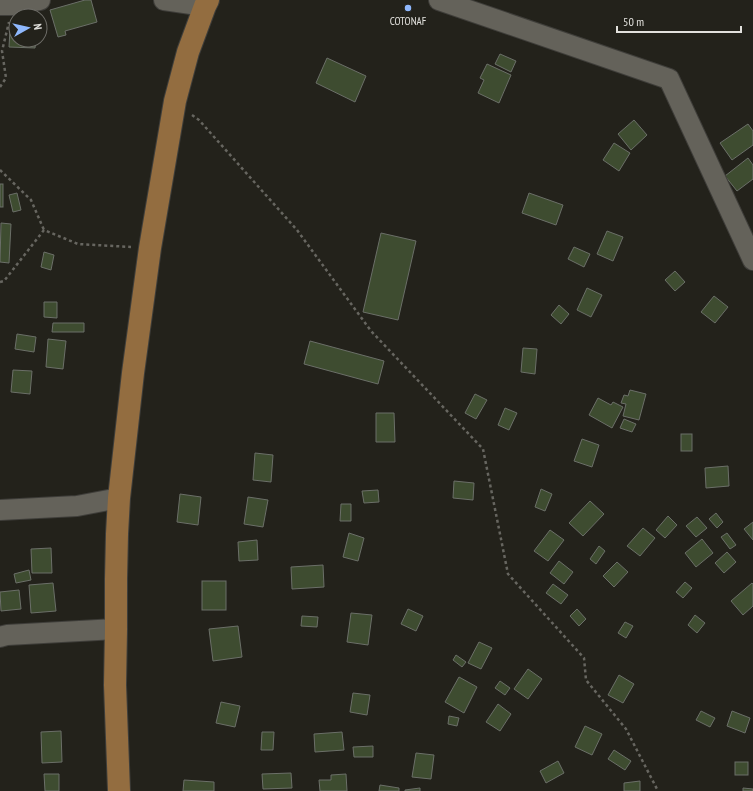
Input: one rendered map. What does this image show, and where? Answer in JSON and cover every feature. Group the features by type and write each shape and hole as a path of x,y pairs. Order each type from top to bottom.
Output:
{"main road":[{"path":"119,791 115,685 116,579 119,498 133,373 150,248 175,101 188,52 206,3"}],"street":[{"path":"7,5 40,0"},
{"path":"164,0 206,3"},
{"path":"439,0 669,79 753,260"},
{"path":"0,510 77,506 119,498"},
{"path":"0,637 7,635 116,629"}],"path":[{"path":"0,87 6,78 2,51 7,5"},
{"path":"175,101 199,120 298,230 371,331 483,449 508,574 584,658 586,680 626,729 658,791"},
{"path":"0,170 31,200 44,230 78,244 150,248"},
{"path":"0,282 4,281 44,230"}],"building":[{"path":"85,0 91,0 97,22 65,31 66,35 58,37 50,10"},
{"path":"500,54 516,61 511,72 495,64"},
{"path":"327,58 366,76 355,102 316,83"},
{"path":"487,64 511,75 499,103 478,93 484,80 480,78"},
{"path":"634,120 647,135 631,150 618,134"},
{"path":"748,124 753,131 753,145 732,160 720,143"},
{"path":"614,143 630,153 619,171 603,160"},
{"path":"748,158 753,165 753,179 737,191 725,176"},
{"path":"0,184 3,184 3,207 0,207"},
{"path":"17,193 21,210 13,212 9,195"},
{"path":"529,193 563,205 556,225 522,213"},
{"path":"1,223 11,224 9,263 0,262"},
{"path":"607,231 623,237 613,261 597,254"},
{"path":"381,233 416,241 398,320 363,312"},
{"path":"574,247 590,254 584,267 568,259"},
{"path":"44,252 54,255 51,270 41,267"},
{"path":"675,271 685,282 675,291 665,280"},
{"path":"587,288 602,295 591,317 577,310"},
{"path":"714,296 728,307 715,323 701,312"},
{"path":"44,302 57,302 57,318 44,317"},
{"path":"559,305 569,314 561,324 551,315"},
{"path":"53,323 84,323 84,332 52,332"},
{"path":"17,334 36,337 34,352 15,349"},
{"path":"48,339 66,341 63,369 46,367"},
{"path":"310,341 384,361 378,384 304,364"},
{"path":"523,348 537,349 535,374 521,372"},
{"path":"13,370 32,371 30,394 11,392"},
{"path":"630,390 646,394 639,420 623,416 626,404 621,403 624,395 628,396"},
{"path":"475,394 487,400 476,419 465,413"},
{"path":"598,398 611,405 613,402 623,407 612,428 589,415"},
{"path":"505,408 517,413 509,430 498,425"},
{"path":"376,413 394,413 395,442 376,442"},
{"path":"624,419 636,424 632,432 620,428"},
{"path":"681,434 692,434 692,451 681,451"},
{"path":"582,439 599,445 592,467 574,461"},
{"path":"255,453 273,455 271,482 253,480"},
{"path":"728,466 729,486 706,488 705,468"},
{"path":"454,481 474,483 473,500 453,498"},
{"path":"541,489 552,494 545,511 535,507"},
{"path":"378,490 379,502 364,503 362,491"},
{"path":"180,494 201,497 198,525 177,522"},
{"path":"248,497 268,500 263,527 244,524"},
{"path":"590,501 604,514 583,536 569,523"},
{"path":"341,504 351,504 351,521 340,521"},
{"path":"716,513 723,522 717,528 709,519"},
{"path":"668,516 677,525 665,538 656,530"},
{"path":"697,517 707,528 696,537 686,526"},
{"path":"753,522 753,540 744,529"},
{"path":"643,528 655,538 640,556 627,546"},
{"path":"550,530 564,540 548,561 534,551"},
{"path":"349,533 364,538 358,561 343,557"},
{"path":"727,533 736,545 730,549 721,537"},
{"path":"702,539 713,553 696,567 685,553"},
{"path":"257,540 258,560 239,561 238,542"},
{"path":"599,546 605,551 596,564 590,559"},
{"path":"51,548 52,573 32,573 31,549"},
{"path":"727,552 736,562 724,573 715,563"},
{"path":"559,561 573,572 564,584 550,573"},
{"path":"617,562 628,572 614,587 603,576"},
{"path":"323,565 324,587 292,589 291,567"},
{"path":"29,570 31,580 16,583 14,574"},
{"path":"202,581 226,581 226,610 202,610"},
{"path":"685,582 692,588 683,598 676,592"},
{"path":"53,583 56,611 31,613 29,585"},
{"path":"752,583 753,606 743,615 731,601"},
{"path":"553,584 568,595 561,604 546,593"},
{"path":"19,590 21,609 1,611 0,592"},
{"path":"408,609 423,616 416,631 401,624"},
{"path":"577,609 586,619 579,626 570,616"},
{"path":"351,613 372,615 368,645 347,642"},
{"path":"695,615 705,623 697,633 688,625"},
{"path":"302,616 318,617 317,627 301,626"},
{"path":"625,622 633,626 626,638 618,633"},
{"path":"238,626 242,657 213,661 209,629"},
{"path":"479,642 492,648 481,669 468,663"},
{"path":"456,655 466,662 462,667 453,660"},
{"path":"528,669 542,679 528,699 514,689"},
{"path":"619,675 634,684 623,703 608,695"},
{"path":"459,677 477,687 464,713 445,702"},
{"path":"500,681 510,688 505,695 495,688"},
{"path":"353,693 370,695 367,715 350,712"},
{"path":"221,702 240,706 235,727 216,723"},
{"path":"498,704 511,714 500,731 486,722"},
{"path":"701,711 715,718 710,727 696,720"},
{"path":"732,711 750,718 745,733 727,726"},
{"path":"449,716 459,718 457,726 448,724"},
{"path":"585,726 602,734 592,755 575,747"},
{"path":"61,731 62,762 42,763 41,732"},
{"path":"262,732 274,732 273,750 261,750"},
{"path":"342,732 344,750 315,752 314,734"},
{"path":"373,746 373,757 354,757 353,747"},
{"path":"614,750 631,761 625,770 608,759"},
{"path":"416,753 434,755 431,779 412,777"},
{"path":"558,761 564,773 546,783 540,771"},
{"path":"735,762 748,762 748,775 735,775"},
{"path":"291,773 292,788 263,789 262,774"},
{"path":"44,774 59,774 59,791 45,791"},
{"path":"346,774 347,791 320,791 319,780 331,780 331,775"},
{"path":"184,780 214,782 214,791 183,791"},
{"path":"640,781 640,791 624,791 624,783"},
{"path":"380,785 399,788 399,791 379,791"},
{"path":"420,788 420,791 405,791 405,790"},
{"path":"743,788 753,789 753,791 743,791"}],"place":[{"name":"COTONAF","path":"408,8"}]}
